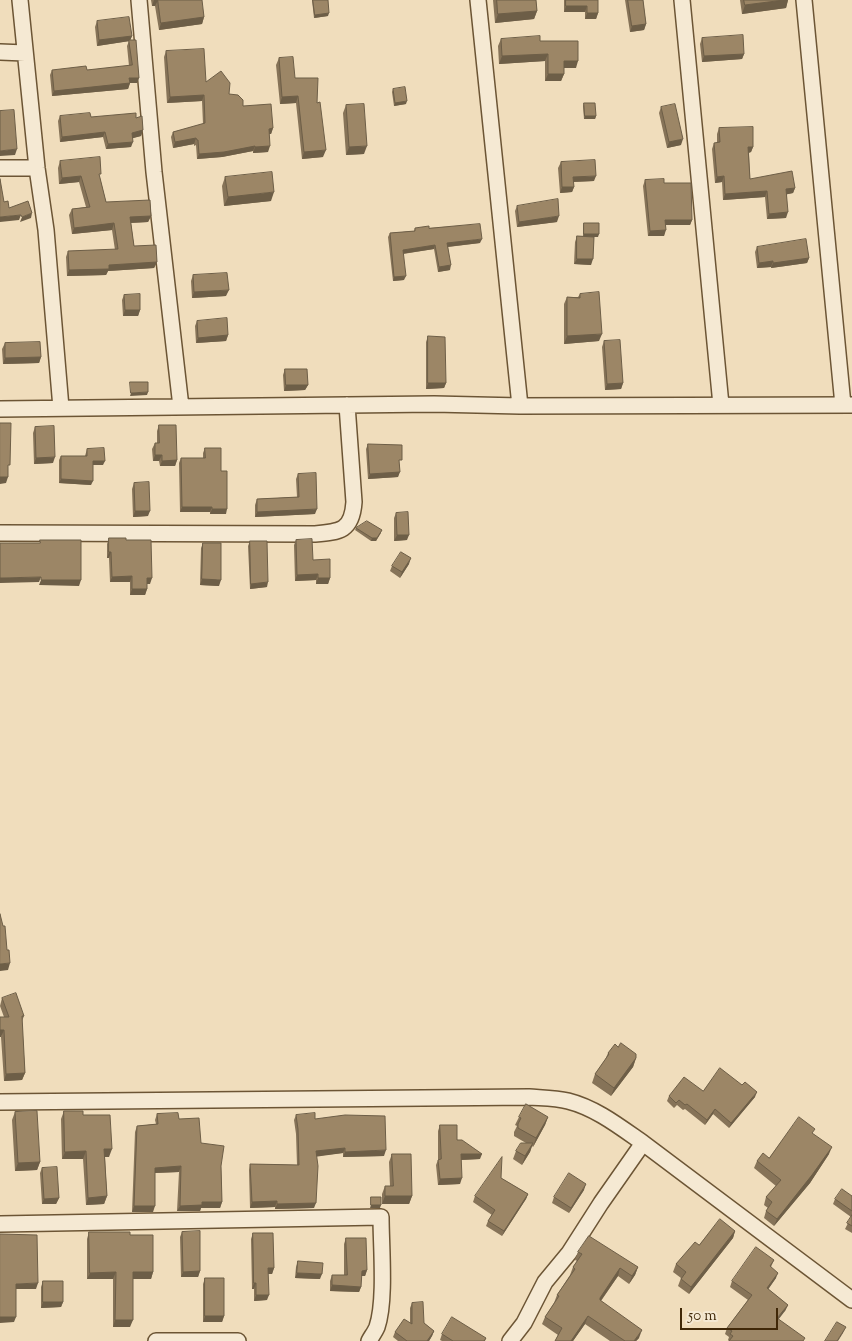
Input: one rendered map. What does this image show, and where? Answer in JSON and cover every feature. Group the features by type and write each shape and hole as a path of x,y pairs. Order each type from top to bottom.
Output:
{"street":[{"path":"20,0 37,168 46,230 61,408"},
{"path":"139,0 154,172 181,407"},
{"path":"478,0 520,406"},
{"path":"682,0 721,405"},
{"path":"0,409 434,404 520,406 847,405 804,0"},
{"path":"0,52 25,52"},
{"path":"0,168 37,168"},
{"path":"0,533 315,534 342,530 349,524 353,514 354,502 347,405"},
{"path":"0,1102 66,1103 530,1097 569,1101 588,1109 643,1143 852,1300"},
{"path":"510,1341 524,1324 545,1282 569,1253 643,1143"},
{"path":"0,1224 381,1217 382,1281 380,1309 377,1327 369,1341"},
{"path":"156,1341 238,1341"}],"building":[{"path":"158,0 202,0 204,17 161,23"},
{"path":"313,0 328,0 329,13 315,15"},
{"path":"497,0 536,0 537,11 498,14"},
{"path":"566,0 598,0 598,13 587,13 587,6 566,6"},
{"path":"628,0 643,0 646,24 632,26"},
{"path":"744,0 784,0 745,5"},
{"path":"129,17 132,36 99,40 97,21"},
{"path":"743,35 744,54 704,56 702,38"},
{"path":"540,36 540,41 578,41 578,61 564,61 564,74 548,74 548,54 502,56 501,39"},
{"path":"129,40 136,40 139,78 129,78 130,83 54,91 52,70 86,66 87,70 132,65"},
{"path":"204,49 206,82 221,71 230,83 229,94 238,95 243,100 243,106 271,104 273,128 269,129 270,146 255,146 224,152 199,154 198,140 196,138 175,142 173,132 205,123 204,95 170,97 166,51"},
{"path":"293,57 295,78 318,78 317,103 320,102 326,150 304,152 298,96 282,97 279,58"},
{"path":"405,87 407,101 395,103 393,89"},
{"path":"584,103 595,103 596,116 585,116"},
{"path":"364,104 367,146 349,147 346,105"},
{"path":"675,104 683,139 669,142 661,107"},
{"path":"14,110 17,149 0,151 0,111"},
{"path":"90,113 91,117 136,113 136,118 142,116 143,130 132,133 133,142 108,144 105,132 62,137 60,116"},
{"path":"753,127 753,147 748,147 750,179 792,171 795,188 786,189 788,212 769,214 767,191 725,194 724,176 717,177 714,143 720,142 719,128"},
{"path":"100,157 101,174 99,174 106,202 150,200 151,216 130,217 134,246 156,245 157,262 109,265 109,269 69,270 68,251 118,249 114,223 74,228 72,209 90,207 81,176 62,178 60,161"},
{"path":"595,160 596,176 573,177 574,187 562,187 561,162"},
{"path":"272,172 274,192 228,197 225,177"},
{"path":"0,179 4,202 8,201 9,208 28,201 32,213 22,217 21,215 0,217"},
{"path":"664,179 664,183 691,183 692,220 665,220 666,230 650,231 645,180"},
{"path":"558,199 559,216 519,222 517,206"},
{"path":"584,223 599,223 599,234 584,234"},
{"path":"480,224 482,239 447,243 451,265 439,267 435,245 403,250 406,276 394,277 390,233 415,231 415,228 429,226 429,228"},
{"path":"577,236 594,237 593,259 577,259"},
{"path":"806,239 809,258 759,263 757,247"},
{"path":"227,273 229,290 194,292 193,275"},
{"path":"599,292 602,334 567,336 567,297 580,298 580,294"},
{"path":"140,294 140,310 125,310 124,295"},
{"path":"227,318 228,335 198,338 197,321"},
{"path":"428,336 445,337 446,383 428,383"},
{"path":"620,340 623,383 607,384 604,341"},
{"path":"40,342 41,357 5,358 5,343"},
{"path":"285,369 307,369 308,385 286,385"},
{"path":"130,382 148,382 148,392 131,393"},
{"path":"0,423 11,423 8,477 0,477"},
{"path":"159,425 176,425 177,460 162,461 162,455 155,455 155,443 159,443"},
{"path":"54,426 55,457 36,458 35,427"},
{"path":"368,444 402,445 402,460 399,460 400,472 370,474"},
{"path":"104,448 105,461 93,461 93,481 61,479 61,456 87,456 87,449"},
{"path":"205,448 221,448 221,471 227,471 227,509 182,507 181,458 205,458"},
{"path":"316,473 317,509 257,512 257,499 299,497 298,474"},
{"path":"149,482 150,511 135,511 134,483"},
{"path":"408,512 409,535 397,535 396,513"},
{"path":"367,521 382,530 377,538 372,538 356,528"},
{"path":"109,538 151,540 152,578 147,578 147,589 132,589 132,576 112,577"},
{"path":"312,539 313,560 330,559 330,578 318,578 318,574 297,575 296,540"},
{"path":"40,540 81,540 81,580 41,580 41,577 0,578 0,543 40,543"},
{"path":"250,541 267,541 268,582 251,584"},
{"path":"203,543 221,543 221,580 202,579"},
{"path":"401,552 411,558 402,572 392,566"},
{"path":"0,914 3,926 5,926 10,963 0,964"},
{"path":"16,993 24,1016 22,1016 25,1073 6,1074 4,1030 0,1030 0,1017 9,1017 2,998"},
{"path":"621,1043 636,1054 636,1058 614,1088 595,1074 615,1044 618,1047"},
{"path":"720,1068 742,1085 745,1082 757,1092 731,1123 715,1109 707,1120 687,1104 685,1105 679,1100 676,1103 669,1096 684,1077 703,1091"},
{"path":"526,1104 548,1117 536,1138 518,1128 521,1118 519,1117"},
{"path":"37,1111 40,1162 18,1163 15,1112"},
{"path":"64,1111 83,1111 83,1115 110,1115 112,1149 104,1149 107,1196 88,1198 86,1151 65,1152"},
{"path":"178,1113 179,1119 199,1118 201,1143 224,1146 221,1166 222,1202 202,1202 202,1205 180,1206 181,1166 155,1168 155,1206 134,1206 137,1126 158,1124 157,1114"},
{"path":"315,1113 315,1119 345,1115 385,1116 386,1150 345,1152 345,1148 316,1151 318,1166 316,1203 277,1204 277,1201 252,1202 250,1164 299,1165 296,1115"},
{"path":"799,1117 815,1129 812,1133 832,1147 777,1219 766,1211 772,1202 766,1197 781,1180 757,1161 763,1153 769,1158"},
{"path":"440,1125 457,1125 457,1140 462,1140 482,1154 461,1154 462,1178 440,1179 438,1160 441,1159"},
{"path":"521,1143 533,1143 525,1156 516,1151"},
{"path":"392,1154 411,1154 412,1196 385,1196 385,1186 393,1186"},
{"path":"502,1157 501,1178 528,1194 504,1231 488,1221 495,1210 475,1196"},
{"path":"57,1167 59,1198 44,1199 42,1168"},
{"path":"569,1173 586,1184 571,1208 554,1197"},
{"path":"842,1189 852,1196 852,1211 835,1199"},
{"path":"371,1197 381,1197 381,1205 371,1205"},
{"path":"852,1215 852,1226 847,1223"},
{"path":"720,1219 735,1231 691,1287 681,1279 686,1272 676,1264 695,1242 699,1245"},
{"path":"200,1231 200,1271 183,1272 182,1232"},
{"path":"89,1232 130,1232 130,1235 153,1235 153,1272 133,1272 133,1320 115,1320 116,1272 90,1273"},
{"path":"253,1233 273,1233 274,1268 268,1268 269,1295 256,1295"},
{"path":"0,1234 37,1235 38,1283 16,1284 16,1317 0,1317"},
{"path":"589,1236 638,1267 632,1276 620,1268 600,1298 600,1300 642,1330 634,1341 625,1341 588,1316 571,1341 555,1341 562,1328 545,1317 575,1269 573,1267 582,1254 578,1252"},
{"path":"346,1238 366,1238 367,1270 362,1271 361,1287 332,1285 332,1275 347,1275"},
{"path":"756,1247 774,1260 770,1266 778,1273 767,1288 788,1305 777,1318 805,1338 803,1341 729,1341 733,1336 730,1334 732,1331 727,1328 752,1295 732,1281"},
{"path":"298,1261 323,1263 322,1274 297,1273"},
{"path":"205,1278 224,1278 224,1316 205,1316"},
{"path":"43,1281 63,1281 63,1302 43,1302"},
{"path":"423,1302 424,1323 434,1331 427,1341 407,1341 395,1332 404,1319 412,1324 412,1303"},
{"path":"452,1317 486,1338 484,1341 453,1341 442,1334"},
{"path":"837,1322 846,1327 837,1341 825,1341"}]}
